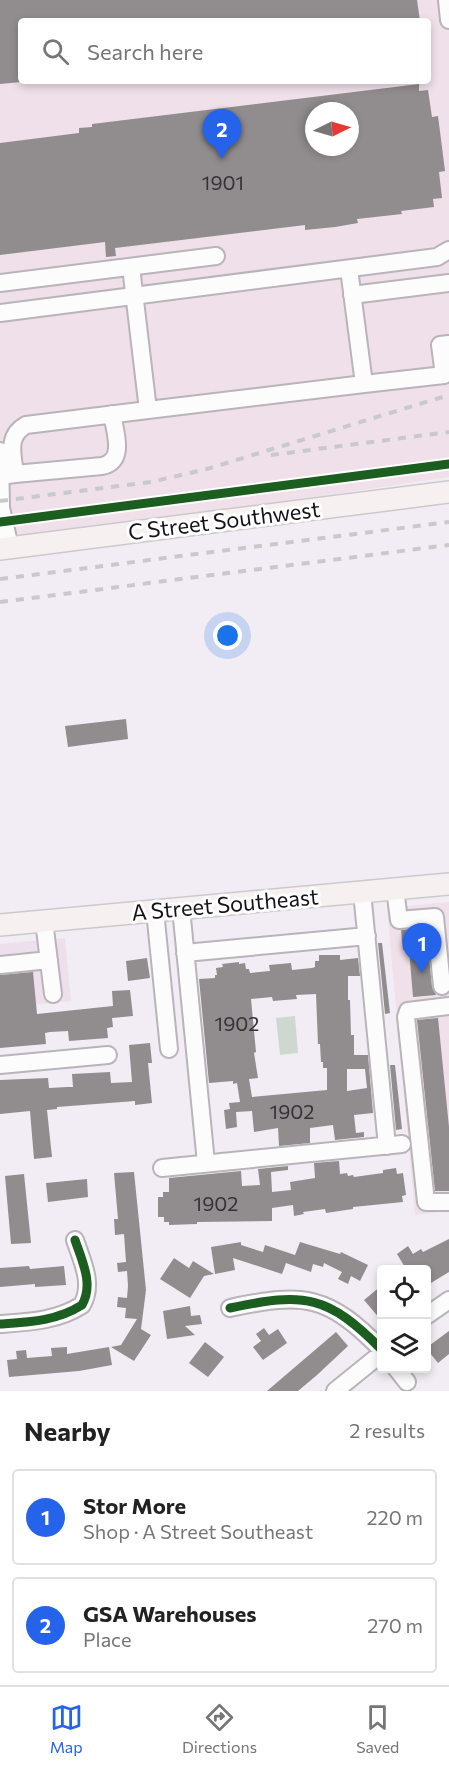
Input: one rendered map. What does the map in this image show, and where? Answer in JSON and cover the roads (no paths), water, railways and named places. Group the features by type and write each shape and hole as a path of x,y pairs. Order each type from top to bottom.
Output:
{"main road":[{"name":"C Street Southwest","path":"5,548 449,492"},
{"name":"A Street Southeast","path":"0,924 449,884"}],"street":[{"path":"447,0 449,20"},
{"path":"0,313 437,257 449,250"},
{"path":"0,283 216,256"},
{"path":"131,267 148,410"},
{"path":"349,269 364,384"},
{"path":"352,295 449,283"},
{"path":"5,548 1,508 12,441 20,429 33,423 444,375 440,345 449,344"},
{"path":"8,475 102,466 112,462 116,458 117,447 112,414"},
{"path":"0,451 8,475"},
{"path":"395,889 399,920 442,923 442,986"},
{"path":"162,1168 394,1145 362,892"},
{"path":"181,908 206,1163"},
{"path":"155,910 169,1049"},
{"path":"45,921 53,994"},
{"path":"185,953 367,936"},
{"path":"0,965 49,960"},
{"path":"449,1006 408,1011 406,1017 426,1202 449,1202"},
{"path":"0,1065 108,1055"},
{"path":"0,1324 44,1320 61,1316 82,1305 88,1290 87,1278 75,1240"},
{"path":"231,1308 282,1300 317,1302 349,1319 377,1348"},
{"path":"431,1313 449,1300"},
{"path":"335,1391 377,1355"},
{"path":"400,1373 407,1382"}],"railway":[{"path":"0,501 151,482 207,469 449,395"},
{"path":"271,455 449,432"},
{"path":"0,579 449,522"},
{"path":"0,602 449,545"}],"place":[{"name":"GSA Warehouses","path":"222,159"},
{"name":"Stor More","path":"422,973"}]}
